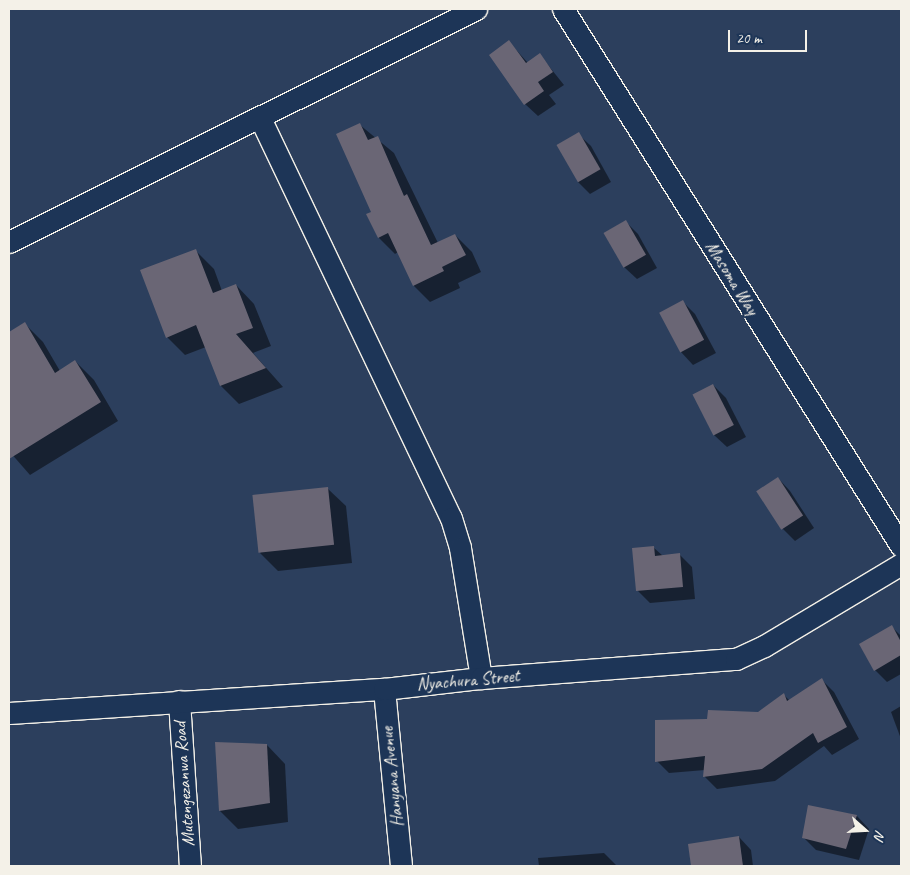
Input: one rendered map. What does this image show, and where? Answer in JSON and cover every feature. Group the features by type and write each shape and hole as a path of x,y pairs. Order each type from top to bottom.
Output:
{"street":[{"path":"9,242 476,9"},
{"name":"Masoma Way","path":"563,9 901,546"},
{"path":"260,118 451,518 460,548 481,678"},
{"name":"Nyachura Street","path":"9,713 384,689 481,678 736,659 764,646 901,564"},
{"name":"Hanyana Avenue","path":"384,689 401,866"},
{"name":"Mutengezanwa Road","path":"179,701 190,866"}],"building":[{"path":"509,40 526,63 540,53 553,72 538,82 544,91 524,105 489,55"},
{"path":"360,123 368,140 378,136 404,196 407,194 431,245 455,234 466,255 442,267 444,271 413,286 388,233 378,238 366,214 371,212 336,134"},
{"path":"579,132 600,169 578,182 556,145"},
{"path":"626,220 646,255 623,268 603,233"},
{"path":"196,249 213,293 236,284 253,328 236,334 266,368 220,386 196,325 166,338 140,270"},
{"path":"683,300 704,340 680,352 659,313"},
{"path":"25,322 55,373 75,360 101,402 9,459 9,332"},
{"path":"713,384 734,425 713,435 693,394"},
{"path":"778,477 803,516 781,530 756,491"},
{"path":"328,487 334,545 258,553 252,495"},
{"path":"654,546 655,556 680,553 683,587 636,591 632,548"},
{"path":"892,625 901,642 901,655 874,671 859,644"},
{"path":"822,678 847,727 818,743 813,733 762,769 703,777 705,756 655,762 655,720 707,719 708,710 758,712 784,693 787,701"},
{"path":"215,742 267,744 270,803 219,811"},
{"path":"808,805 857,815 846,849 802,838"},
{"path":"739,836 743,866 691,866 688,844"}]}
